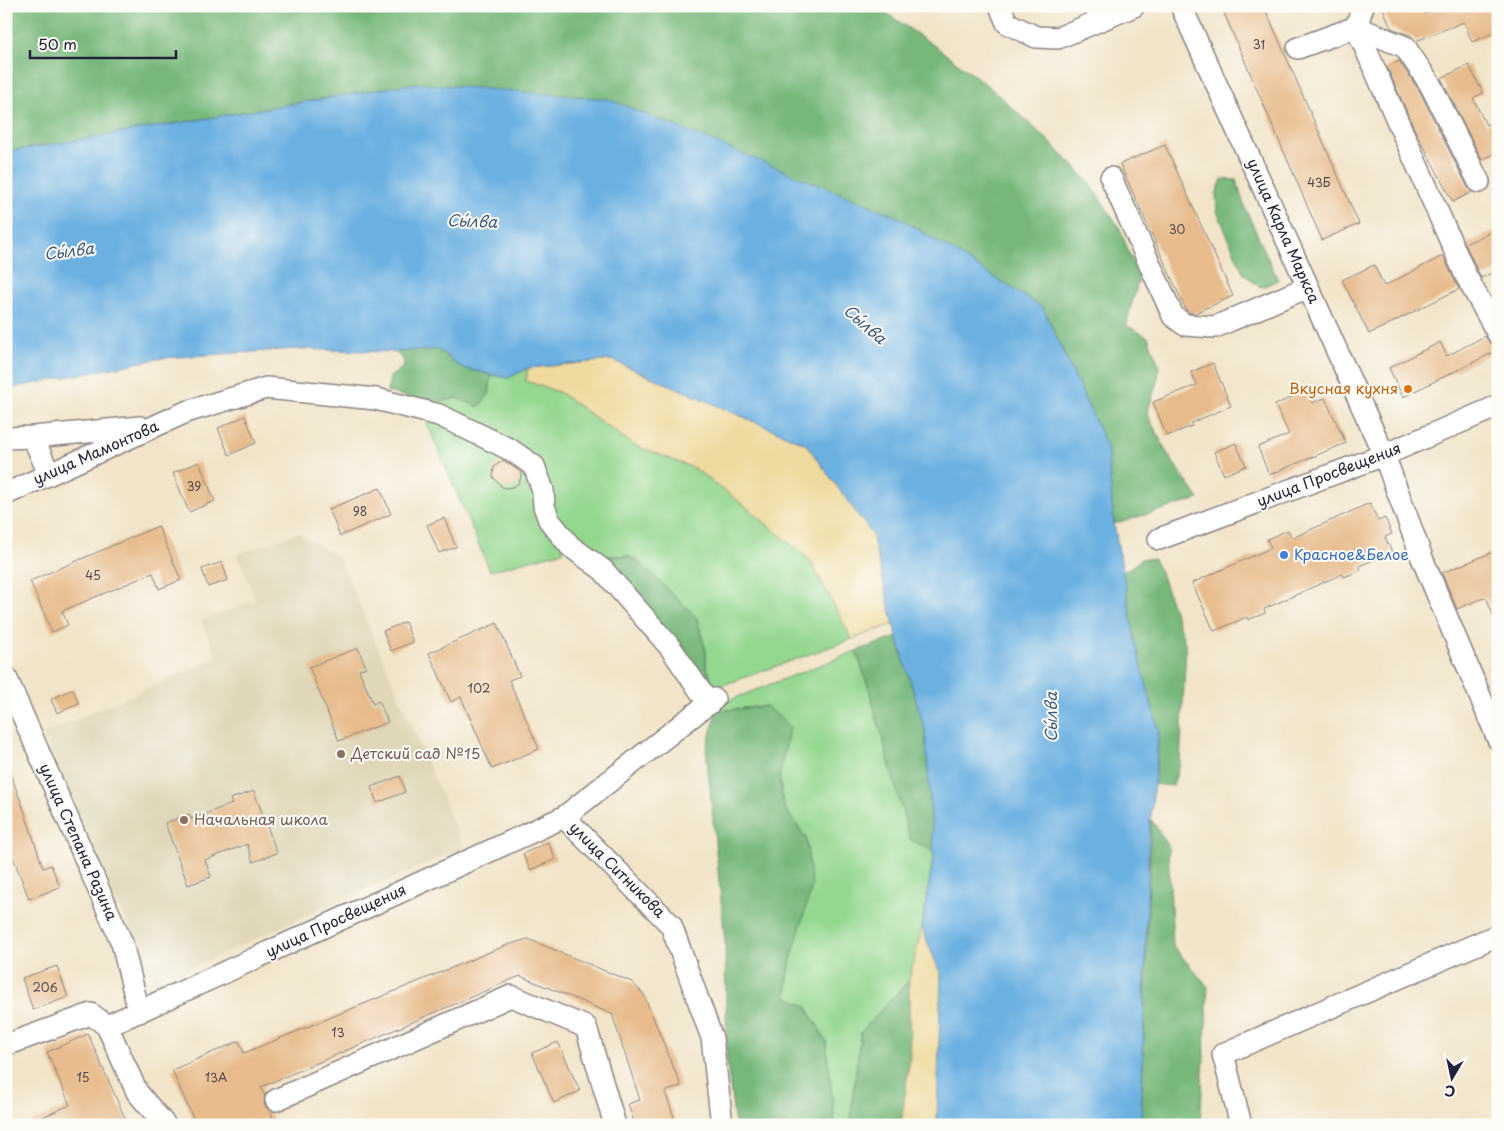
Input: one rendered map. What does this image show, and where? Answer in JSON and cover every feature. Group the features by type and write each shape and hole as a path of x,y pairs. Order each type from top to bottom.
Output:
{"street":[{"path":"1000,6 1007,24 1036,37 1058,38 1134,6"},
{"name":"улица Карла Маркса","path":"1182,6 1384,455 1422,558 1498,739"},
{"path":"1363,6 1356,27 1466,276 1498,334"},
{"path":"1298,48 1356,27 1405,47 1430,84 1479,182"},
{"path":"1111,178 1173,316 1185,325 1215,327 1308,287"},
{"name":"улица Мамонтова","path":"6,494 186,412 266,388 376,399 439,415 511,450 534,466 543,490 544,506 549,520 570,546 603,570 670,646 712,702"},
{"name":"улица Просвещения","path":"1158,539 1384,455 1498,406"},
{"path":"6,438 158,425"},
{"path":"33,437 49,474"},
{"name":"улица Степана Разина","path":"6,677 122,943 139,1012"},
{"name":"улица Просвещения","path":"108,1026 564,817 712,702"},
{"name":"улица Ситникова","path":"564,817 671,924 712,1038 722,1125"},
{"path":"1240,1125 1223,1054 1498,935"},
{"path":"276,1100 511,996 586,1027 616,1125"},
{"path":"6,1046 92,1014 108,1026 137,1092 165,1125"}],"shaded area":[{"path":"298,533 339,557 464,848 324,907 156,984 135,943 43,734 217,658 201,620 256,600 237,554"}],"green space":[{"path":"6,6 876,6 987,85 1050,142 1089,182 1119,227 1139,278 1126,325 1148,337 1159,365 1158,378 1147,414 1168,455 1199,499 1114,524 1107,447 1043,308 900,218 417,83 6,152"},
{"path":"1222,179 1236,180 1245,208 1278,280 1263,287 1258,286 1243,273 1217,211 1216,194"},
{"path":"438,349 462,368 491,375 489,394 479,407 457,398 443,401 420,400 387,392 390,377 403,367 404,360 395,352"},
{"path":"528,368 526,381 559,392 634,445 694,468 745,506 810,560 852,639 715,688 706,666 706,651 696,618 639,562 628,556 603,556 566,530 552,513 541,468 420,400 443,401 457,398 479,406 489,394 491,375 508,378"},
{"path":"424,416 438,419 531,473 564,551 490,571"},
{"path":"603,556 628,556 639,562 697,618 706,651 706,666 715,688 706,689 607,568"},
{"path":"1141,559 1154,559 1161,573 1186,646 1180,763 1173,786 1154,784 1159,732 1136,645 1122,571 1132,567"},
{"path":"897,637 925,730 934,852 910,839 869,689 856,651"},
{"path":"856,651 869,689 910,839 934,852 922,928 909,980 861,1032 851,1125 835,1125 826,1041 807,1007 786,996 806,838 784,807 779,777 786,746 766,706 717,711 717,705"},
{"path":"766,706 790,726 779,777 784,807 806,838 812,886 788,971 786,996 807,1007 826,1041 835,1125 735,1125 727,1062 725,941 706,749 717,711"},
{"path":"1151,819 1168,845 1173,946 1208,987 1200,1125 1141,1125"},
{"path":"909,980 910,1058 901,1125 851,1125 861,1032"}],"sand":[{"path":"612,360 806,444 872,534 894,624 852,639 810,560 745,506 694,468 634,445 559,392 526,381 528,368"},
{"path":"922,928 941,975 937,1125 901,1125 910,1058 909,980"}],"water":[{"name":"Сы́лва","path":"417,83 608,99 900,218 1043,308 1107,447 1114,524 1136,645 1159,732 1149,835 1141,1125 937,1125 941,975 922,928 934,852 925,730 895,630 872,534 806,444 612,360 528,368 508,378 462,368 438,349 395,352 297,349 162,358 6,389 6,152"}],"building":[{"path":"1221,6 1264,6 1359,224 1322,240"},
{"path":"1382,6 1422,6 1425,14 1445,6 1498,6 1498,31 1472,42 1464,22 1416,41 1410,35 1391,28"},
{"path":"1399,61 1419,90 1468,188 1472,192 1453,202 1414,128 1387,67"},
{"path":"1469,65 1483,93 1473,98 1486,125 1498,120 1498,152 1482,160 1441,78"},
{"path":"1165,145 1233,296 1195,313 1190,313 1186,310 1120,164"},
{"path":"1498,229 1498,270 1481,278 1465,244"},
{"path":"1443,256 1459,289 1369,334 1342,280 1374,265 1384,286"},
{"path":"1485,336 1491,344 1498,346 1498,350 1403,397 1389,368 1440,342 1447,356"},
{"path":"1213,363 1231,406 1191,423 1192,426 1167,436 1153,402 1197,385 1191,372"},
{"path":"1306,390 1312,403 1325,398 1346,443 1269,475 1258,447 1289,434 1275,405"},
{"path":"245,416 256,443 229,455 218,428"},
{"path":"1236,443 1246,466 1224,475 1214,452"},
{"path":"503,460 522,473 519,483 513,487 505,488 501,486 493,477 494,467"},
{"path":"199,462 215,501 189,512 173,473"},
{"path":"380,488 391,514 340,536 329,509"},
{"path":"1370,503 1378,521 1385,518 1392,534 1385,537 1392,552 1359,566 1361,570 1344,577 1342,574 1264,609 1265,613 1248,620 1247,617 1214,631 1192,583 1271,548 1267,539 1288,530 1292,538"},
{"path":"444,518 456,547 439,553 427,525"},
{"path":"158,526 181,580 159,589 153,573 62,611 68,625 52,632 30,581"},
{"path":"1498,550 1497,625 1486,597 1457,609 1442,573"},
{"path":"222,562 228,580 208,587 202,569"},
{"path":"405,622 413,642 391,651 383,631"},
{"path":"497,623 520,676 509,680 539,749 492,769 461,697 451,702 429,653"},
{"path":"358,648 366,667 359,670 373,704 379,701 388,722 339,741 309,667"},
{"path":"73,689 79,704 57,713 51,699"},
{"path":"6,768 8,768 23,807 43,868 51,865 60,887 29,899 13,857 6,859"},
{"path":"400,776 405,792 377,803 371,787"},
{"path":"254,791 277,853 253,862 247,844 205,860 211,877 188,885 165,823 189,814 191,819 232,804 230,799"},
{"path":"548,842 556,859 530,870 523,854"},
{"path":"528,939 632,982 644,995 681,1086 665,1092 677,1125 635,1125 628,1104 640,1100 612,1014 520,976 261,1087 265,1096 264,1105 270,1111 276,1125 196,1125 172,1070 239,1041 244,1053 507,945"},
{"path":"57,966 68,997 33,1010 22,978"},
{"path":"88,1034 128,1125 24,1125 70,1105 47,1052"},
{"path":"558,1042 580,1091 554,1103 532,1053"}],"place":[{"name":"Вкусная кухня","path":"1408,389"},
{"name":"Красное&Белое","path":"1284,555"},
{"name":"Детский сад №15","path":"341,754"},
{"name":"Начальная школа","path":"184,820"}]}
